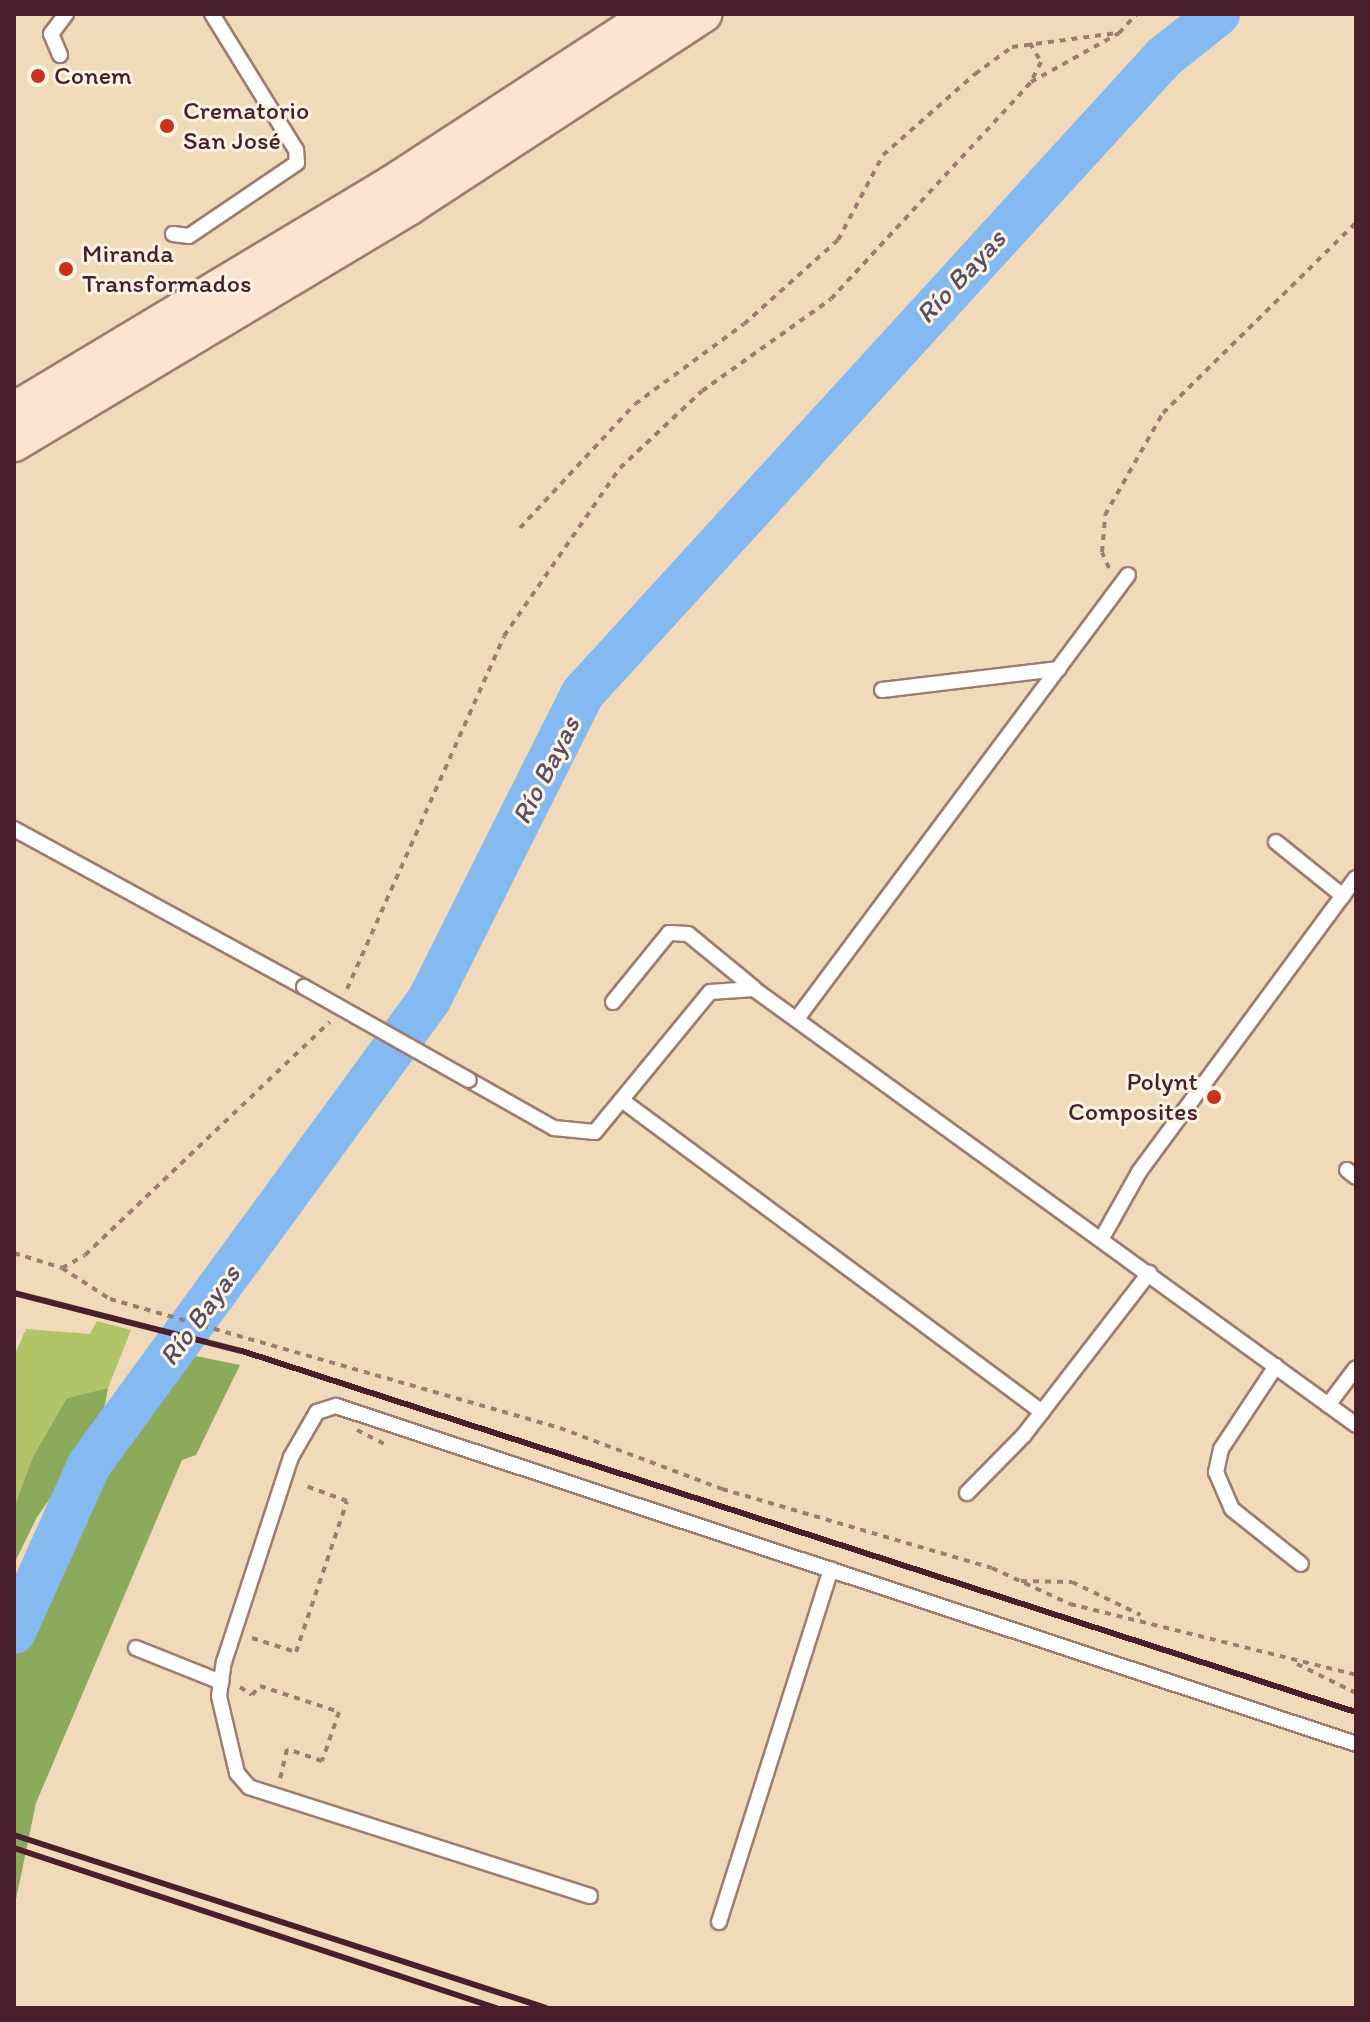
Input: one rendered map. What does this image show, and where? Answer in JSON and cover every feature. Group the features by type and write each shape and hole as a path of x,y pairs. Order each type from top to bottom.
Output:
{"street":[{"path":"14,411 392,184 653,14"},
{"path":"14,443 380,225 703,14"}],"lane":[{"path":"60,55 51,34 66,14"},
{"path":"173,234 189,236 297,163 296,150 212,14"},
{"path":"799,1016 1128,575"},
{"path":"882,690 1059,669"},
{"path":"14,829 469,1080 573,1134 595,1132 710,992 754,989"},
{"path":"1276,842 1343,896"},
{"path":"1102,1238 1139,1172 1356,878"},
{"path":"613,1002 669,933 688,934 754,989 799,1016 1356,1425"},
{"path":"623,1101 1042,1412"},
{"path":"967,1493 1042,1412 1149,1273"},
{"path":"1276,1366 1221,1449 1216,1472 1232,1509 1301,1564"},
{"path":"1328,1405 1356,1368"},
{"path":"590,1896 249,1787 227,1746 221,1682 301,1431 336,1406 1356,1744"},
{"path":"719,1922 831,1569"},
{"path":"136,1648 221,1682"}],"path":[{"path":"1031,82 1119,33 1137,14"},
{"path":"520,528 635,404 744,324 838,240 883,155 975,74 1030,43 1119,33"},
{"path":"341,1000 504,636 620,468 702,391 831,299 1031,82 1041,62 1030,43"},
{"path":"1119,589 1102,552 1105,515 1156,425 1356,223"},
{"path":"62,1268 85,1255 227,1113 307,1050 335,1012"},
{"path":"14,1253 62,1268 110,1299 560,1428 722,1489 1018,1581 1070,1604 1150,1619 1292,1661 1356,1675"},
{"path":"352,1423 358,1436 400,1450"},
{"path":"247,1651 252,1637 296,1652 347,1501 302,1486 306,1474"},
{"path":"1018,1581 1072,1582 1150,1619"},
{"path":"1292,1661 1356,1693"},
{"path":"237,1678 252,1695 260,1686 339,1712 322,1761 283,1752 279,1771 289,1795"}],"green space":[{"path":"97,1321 131,1330 108,1388 67,1398 14,1508 14,1356 26,1329 90,1334"},
{"path":"191,1355 240,1365 196,1455 182,1460 36,1803 14,1909 14,1617 47,1576 109,1456"},
{"path":"108,1388 101,1426 37,1517 14,1564 14,1508 33,1457 67,1398"}],"waterway":[{"name":"Río Bayas","path":"14,1632 89,1465 429,1000 583,693 1164,57 1218,14"}],"railway":[{"path":"14,1293 242,1351 1356,1712"},
{"path":"14,1835 546,2008"},
{"path":"14,1848 496,2008"}],"place":[{"name":"Conem","path":"38,76"},
{"name":"Crematorio San José","path":"167,126"},
{"name":"Miranda Transformados","path":"66,269"},
{"name":"Polynt Composites","path":"1214,1097"}]}
